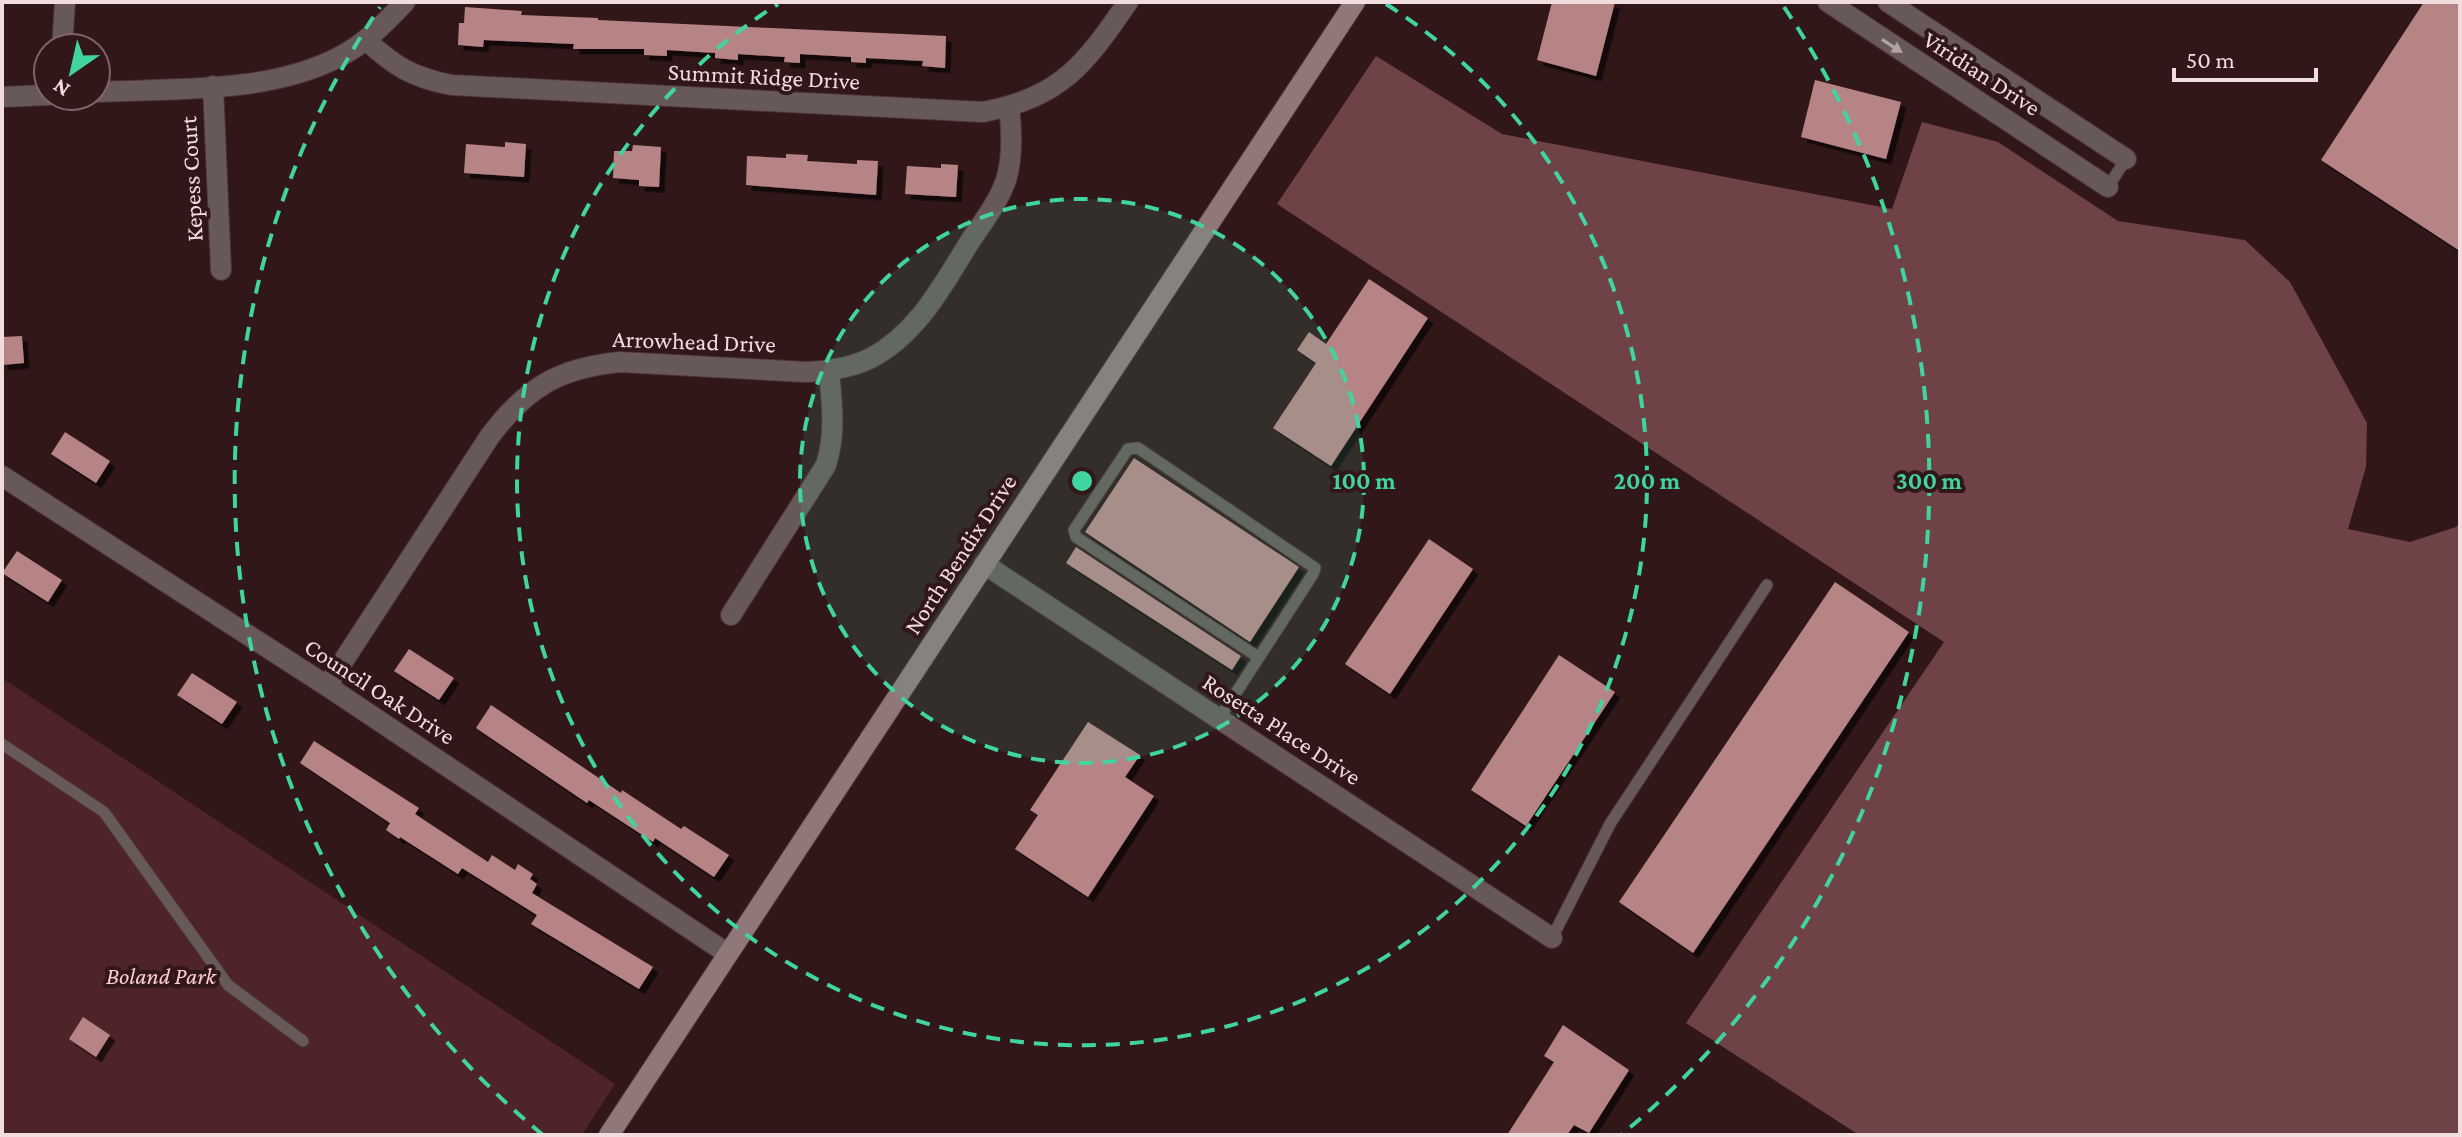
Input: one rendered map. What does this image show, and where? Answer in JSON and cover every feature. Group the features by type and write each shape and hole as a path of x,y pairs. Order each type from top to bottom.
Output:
{"street":[{"path":"63,32 65,2"},
{"path":"112,91 213,86 279,79 309,71 340,57 366,40 405,2"},
{"name":"Summit Ridge Drive","path":"366,40 408,73 452,85 961,113 1009,107 1054,87 1094,52 1128,2"},
{"name":"North Bendix Drive","path":"609,1135 1355,2"},
{"name":"Viridian Drive","path":"1828,2 2108,187"},
{"name":"Viridian Drive","path":"1888,2 2126,159"},
{"name":"Kepess Court","path":"213,86 221,270"},
{"path":"2,97 32,96"},
{"name":"Arrowhead Drive","path":"327,686 490,436 519,402 547,380 593,365 620,362 829,371 869,359 890,346 933,301 997,200 1006,180 1012,146 1009,107"},
{"path":"731,615 826,465 834,420 829,371"},
{"name":"Council Oak Drive","path":"2,476 327,686 728,954"},
{"name":"Rosetta Place Drive","path":"984,564 1552,938"}],"lane":[{"path":"2108,187 2126,159"},
{"path":"1219,719 1315,568 1138,448 1128,449 1074,530 1076,537 1258,657"},
{"path":"1552,938 1610,824 1767,585"},
{"path":"2,744 104,812 228,985 303,1041"}],"green space":[{"name":"Boland Park","path":"2,678 615,1084 582,1135 2,1135"}],"shaded area":[{"path":"1376,56 1502,134 1892,209 1922,122 1998,142 2118,221 2245,240 2290,282 2367,423 2366,467 2348,529 2410,542 2460,523 2460,1135 1859,1135 1686,1023 1944,642 1277,204"}],"building":[{"path":"1552,2 1615,2 1596,76 1537,60"},
{"path":"2424,2 2460,2 2460,251 2321,160"},
{"path":"465,7 522,11 521,15 598,20 946,36 945,68 922,66 923,61 866,58 866,63 851,62 851,57 800,54 800,63 784,62 785,57 738,54 738,60 715,58 715,53 667,50 667,56 644,55 644,49 573,49 574,44 484,40 483,47 458,45 459,23 464,23"},
{"path":"1815,80 1901,102 1886,159 1801,137"},
{"path":"505,142 526,144 524,177 464,173 466,144 505,147"},
{"path":"633,145 661,147 659,187 639,186 639,180 613,178 614,151 632,151"},
{"path":"786,154 808,155 807,161 857,164 857,160 878,161 876,195 746,185 747,156 786,158"},
{"path":"941,164 958,165 956,197 905,194 907,166 941,168"},
{"path":"1369,279 1428,318 1331,466 1273,428 1316,363 1297,350 1309,332 1326,344"},
{"path":"22,336 24,363 2,365 2,337"},
{"path":"65,432 110,461 96,483 51,454"},
{"path":"1134,458 1299,567 1250,642 1085,532"},
{"path":"1429,539 1473,569 1390,694 1345,664"},
{"path":"1076,547 1241,656 1232,670 1066,563"},
{"path":"17,551 62,580 48,602 2,573"},
{"path":"1835,582 1909,632 1693,953 1619,902"},
{"path":"409,649 454,678 439,700 394,671"},
{"path":"1559,655 1615,692 1526,826 1471,790"},
{"path":"192,673 237,702 222,724 177,695"},
{"path":"491,705 621,793 622,790 681,829 684,826 729,855 714,877 655,838 653,842 589,800 587,803 476,728"},
{"path":"1088,722 1140,755 1125,777 1154,796 1088,897 1015,849 1038,815 1030,810"},
{"path":"314,741 419,808 415,814 488,862 492,855 515,870 518,864 533,874 530,879 537,884 532,893 653,967 639,989 531,924 537,915 462,868 458,874 386,830 390,823 300,763"},
{"path":"83,1017 110,1035 96,1057 69,1039"},
{"path":"1563,1025 1629,1070 1589,1133 1574,1125 1567,1135 1507,1135 1554,1062 1544,1056"}]}
